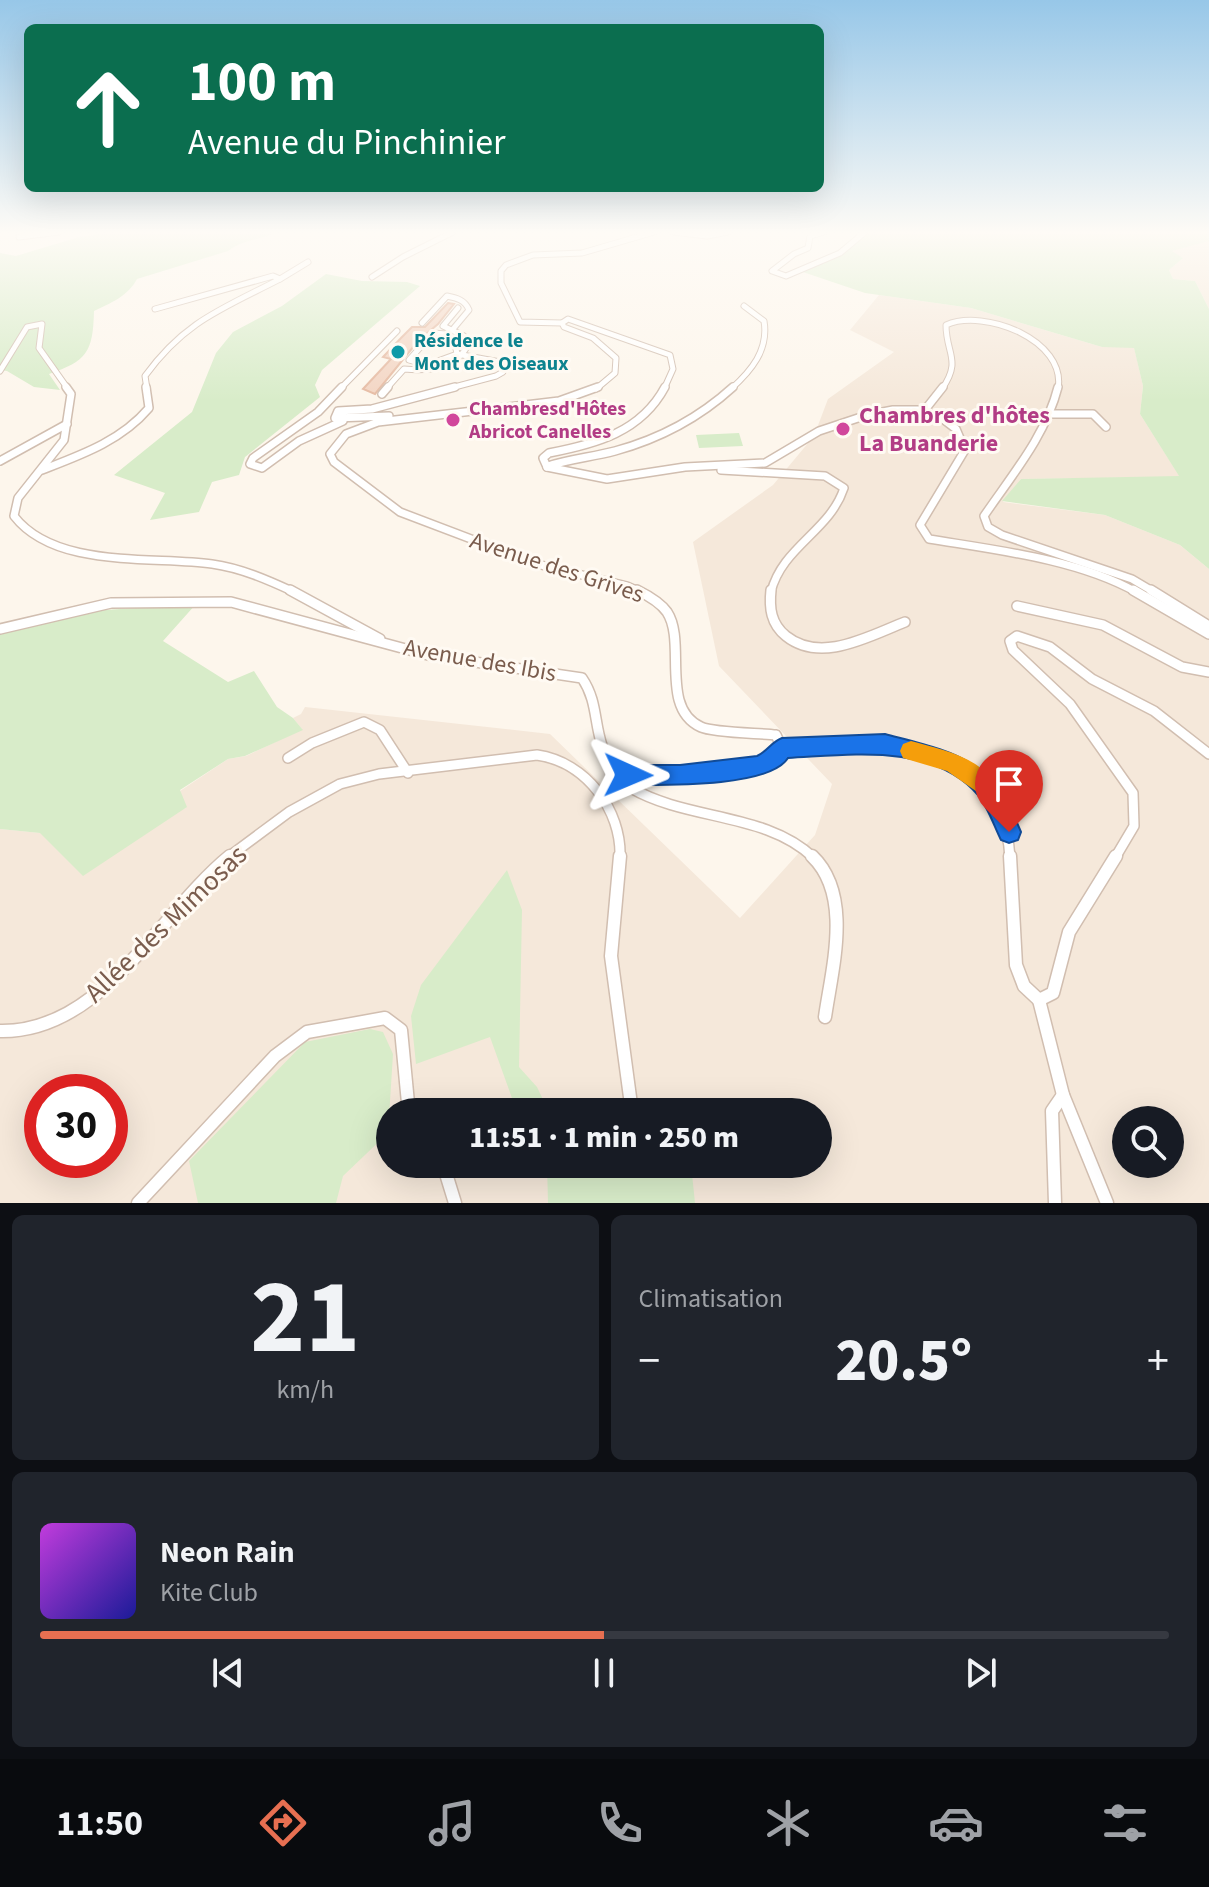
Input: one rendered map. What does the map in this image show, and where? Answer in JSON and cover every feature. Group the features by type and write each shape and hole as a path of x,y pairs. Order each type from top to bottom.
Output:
{"street":[{"path":"155,309 230,288"},
{"path":"42,470 141,420 149,408 145,376 180,333 215,309 260,288"},
{"path":"504,288 520,322 562,323 568,319 665,351 673,359 673,369 663,393 633,426 596,445 549,453 543,458 547,467"},
{"path":"422,323 447,296 458,298 465,302 469,310 453,329"},
{"path":"547,467 648,440 712,408 745,376 759,357 765,341 764,321 744,306"},
{"path":"382,394 404,369 442,368 460,355 466,339 443,326 458,308"},
{"path":"924,411 951,373 954,363 945,332 946,325 967,317 999,324 1034,340 1050,355 1058,370 1059,380 1049,414 1035,444 984,516 988,527 1002,535 1132,579 1209,626"},
{"path":"460,355 453,336 440,332 433,333 409,360 419,365 432,365 460,355 500,362 505,366 503,372 496,376 372,409 338,411 335,418 344,420 498,409 564,399 601,387 611,380 616,358 605,344 590,335 564,327 562,323"},
{"path":"0,371 27,327 42,324 39,348 71,394 64,440 18,498 14,516 17,525 28,537 76,551 235,568 337,615 387,643"},
{"path":"344,420 299,441 262,468 250,464 253,458 318,412 397,331"},
{"path":"547,467 604,480 680,467 767,462 798,441 822,430 895,408 924,411 955,426 962,436 965,450 920,525 929,539 998,550 1109,577 1209,634"},
{"path":"1049,414 1093,414 1106,427"},
{"name":"Avenue des Grives","path":"410,416 344,434 333,444 331,458 400,512 537,564 627,586 651,597 668,613 674,640 677,695 686,712 701,727 776,735 782,748"},
{"path":"0,461 67,424"},
{"path":"680,467 825,476 844,488 841,501 830,517 789,554 773,584 768,603 776,626 790,641 825,650 905,622"},
{"path":"0,629 44,620 78,608 201,600 231,602 387,643"},
{"path":"1017,606 1103,625 1182,667 1209,672"},
{"path":"1039,1000 1053,993 1069,932 1134,826 1133,793 1070,704 1013,650 1010,641 1017,636 1050,647 1092,679 1154,711 1209,754"},
{"name":"Avenue des Ibis","path":"387,643 428,655 582,678 589,686 596,743 617,773 628,775"},
{"path":"288,758 312,743 364,722 380,730 408,773"},
{"path":"825,1017 834,952 836,894 821,860 795,840 750,824 704,815 641,795 631,788 628,775 680,775 758,766 776,758 782,748 885,744 954,762 986,788 1009,832 1016,965 1024,986 1039,1000 1063,1095 1107,1203"},
{"name":"Allée des Mimosas","path":"0,1031 64,1017 99,994 132,964 194,888 229,855 323,791 354,779 385,773 408,773 531,753 556,756 575,769 601,795 615,819 620,843 610,955 630,1098"},
{"path":"138,1203 275,1056 307,1032 385,1018 401,1030 408,1098"},
{"path":"1055,1203 1052,1111 1063,1095"},
{"path":"447,1178 455,1203"}],"shaded area":[{"path":"1199,288 1209,288 1209,309"},
{"path":"879,295 971,308 1102,347 1134,347 1143,386 1140,414 1180,477 1021,479 1003,502 1105,515 1180,545 1209,569 1209,1203 0,1203 0,829 40,833 186,808 180,791 228,759 246,756 302,729 293,718 301,714 305,707 550,734 740,918 815,835 832,784 719,666 693,542 773,485 814,436 828,399 894,352 850,330"}],"green space":[{"path":"0,288 130,288 113,302 94,311 92,336 80,359 49,374 60,390 34,387 0,370"},
{"path":"307,288 418,288 322,370 315,385 320,397 245,457 239,475 212,482 199,512 150,520 165,493 114,475 192,412 216,353 233,332 282,306"},
{"path":"851,288 1199,288 1209,309 1209,569 1180,545 1105,515 1002,501 1021,479 1179,476 1140,414 1143,386 1134,348 1102,347 971,308 865,293"},
{"path":"739,433 743,446 699,448 696,435"},
{"path":"196,604 163,641 228,682 254,671 277,707 303,730 245,756 228,759 180,790 187,807 83,876 40,833 0,829 0,630 90,611"},
{"path":"507,870 522,910 519,1067 542,1098 512,1098 490,1037 416,1064 411,1016 421,985"},
{"path":"370,1029 383,1032 393,1054 390,1098 376,1098 376,1144 343,1176 336,1203 198,1203 189,1161 305,1042"},
{"path":"547,1178 692,1178 695,1203 548,1203"}],"building":[{"name":"Résidence le Mont des Oiseaux","path":"448,303 454,304 438,324 418,341 375,394 363,389 391,359 383,357 401,338 412,327 425,327"}],"slow traffic":[{"path":"911,751 954,762 986,788"}],"place":[{"name":"Résidence le Mont des Oiseaux","path":"398,352"},
{"name":"Chambresd'Hôtes Abricot Canelles","path":"453,420"},
{"name":"Chambres d'hôtes La Buanderie","path":"843,429"}],"route":[{"path":"628,775 680,775 758,766 776,758 782,748 885,744 954,762 986,788 1009,832"}]}
